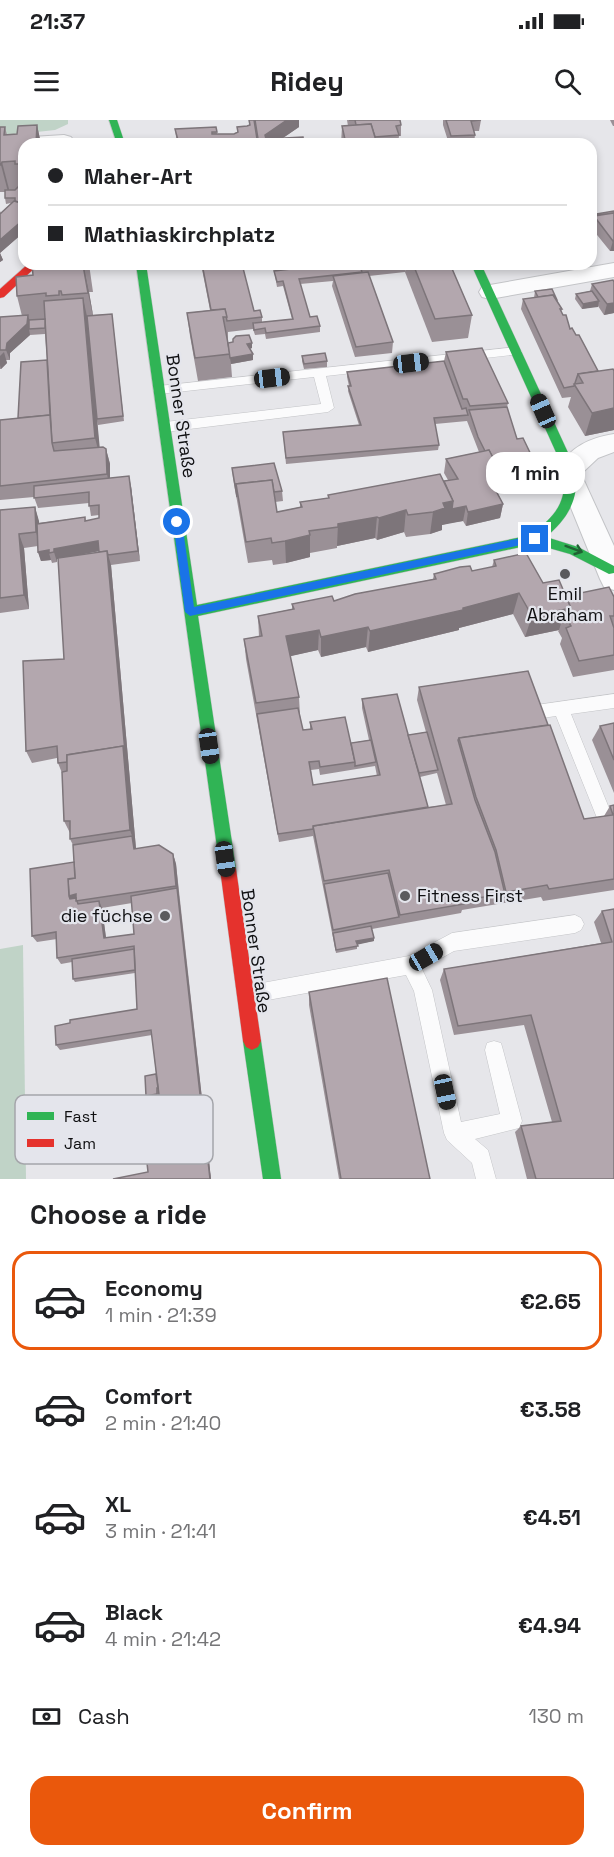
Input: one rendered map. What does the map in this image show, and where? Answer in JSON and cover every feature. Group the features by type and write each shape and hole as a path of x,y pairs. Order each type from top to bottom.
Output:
{"main road":[{"path":"0,295 27,270"},
{"name":"Bonner Straße","path":"142,270 272,1179"},
{"path":"479,270 571,476 566,510 535,539"},
{"path":"190,612 535,539 569,547 590,556 611,574"}],"street":[{"path":"0,145 18,144"},
{"path":"489,292 614,270"},
{"path":"611,574 571,476 578,457 598,446 614,443"}],"lane":[{"path":"159,390 516,351"},
{"path":"165,427 328,408 319,373"},
{"path":"505,716 614,701"},
{"path":"561,708 603,813"},
{"path":"244,995 411,966 452,942 575,924"},
{"path":"411,966 423,990 454,1133 481,1157 486,1179"},
{"path":"454,1133 512,1121 494,1050"}],"green space":[{"path":"0,120 68,120 68,124 55,130 0,136"},
{"path":"23,945 25,1095 15,1095 15,1164 26,1164 26,1179 0,1179 0,949"}],"building":[{"path":"249,120 254,120 257,138 177,138 175,129 216,127 217,132 212,132 212,134 234,134 238,132 237,127 250,125"},
{"path":"255,120 287,120 265,135 266,138 258,138"},
{"path":"355,120 400,120 401,125 396,126 399,135 375,137 371,124 356,125"},
{"path":"446,120 481,120 471,121 475,135 451,136"},
{"path":"371,124 375,138 345,138 342,126"},
{"path":"37,125 36,138 18,138 18,164 15,164 15,161 2,162 0,165 0,127 5,127 4,135 17,134 18,126"},
{"path":"18,187 18,202 15,198 5,198 5,190 15,190"},
{"path":"14,201 18,202 18,224 0,240 0,214"},
{"path":"614,211 614,213 597,214"},
{"path":"614,213 613,241 597,220 597,216"},
{"path":"33,270 84,270 88,293 62,295 59,291 59,295 46,296 46,293 17,296 16,277 33,275"},
{"path":"203,270 244,270 254,311 260,310 262,317 227,321 225,309 211,310"},
{"path":"361,270 362,272 299,279 310,317 317,316 320,326 266,333 265,328 254,330 253,323 293,319 283,281 277,282 274,271"},
{"path":"415,270 453,270 472,315 435,319"},
{"path":"368,272 393,342 356,347 333,276"},
{"path":"613,280 614,303 607,304 592,284"},
{"path":"552,289 557,300 553,295 538,297 535,291"},
{"path":"592,291 599,301 583,304 576,294"},
{"path":"553,295 563,315 566,315 570,329 572,328 576,335 579,335 598,371 578,374 574,386 564,388 523,299"},
{"path":"83,298 95,438 52,443 44,301"},
{"path":"225,309 227,317 223,317 230,354 195,358 187,313"},
{"path":"112,314 123,416 97,419 87,316"},
{"path":"28,315 27,324 7,343 6,350 0,350 0,317"},
{"path":"45,319 45,328 29,329 29,320"},
{"path":"249,335 252,343 247,344 253,354 230,358 228,343 233,342 236,336"},
{"path":"482,348 508,403 470,406 467,399 463,399 446,352"},
{"path":"325,353 327,361 304,364 302,356"},
{"path":"47,360 50,415 18,418 21,362"},
{"path":"444,361 462,409 466,408 468,415 434,418 439,445 286,458 283,432 361,425 348,386 351,386 347,372"},
{"path":"613,369 614,408 592,413 574,384 583,383 578,374"},
{"path":"507,407 517,439 523,438 534,461 498,468 489,450 485,451 478,437 469,410"},
{"path":"50,415 54,451 103,447 106,449 107,474 0,486 0,420"},
{"path":"489,450 501,473 488,476 503,504 468,512 466,506 452,509 453,501 444,481 458,479 446,459"},
{"path":"274,463 282,491 274,492 272,480 236,484 237,497 232,468"},
{"path":"440,474 453,501 443,503 445,508 408,515 406,510 379,518 338,524 338,527 309,531 310,535 285,541 272,543 271,538 246,542 236,484 272,480 277,512 302,507 300,502 329,498 328,495"},
{"path":"129,476 138,551 108,555 107,551 99,552 98,541 54,549 54,552 49,553 49,550 38,552 37,524 85,517 85,521 99,518 99,505 89,506 89,492 34,498 34,486"},
{"path":"35,507 36,532 19,534 24,595 0,598 0,510"},
{"path":"107,551 125,752 123,746 67,755 67,762 58,763 57,746 26,751 23,661 64,659 58,558"},
{"path":"526,553 543,583 559,580 571,608 532,616 519,593 463,608 463,610 370,631 368,627 321,637 319,630 286,636 299,697 256,703 244,639 262,636 258,616 294,609 292,604 332,596 334,601 355,594 436,579 434,574 460,567 470,566 472,571 496,566 494,560"},
{"path":"609,587 614,597 614,616 610,616 614,628 614,655 579,661 566,628 571,626 564,614 570,612 571,608 566,596"},
{"path":"528,671 548,725 459,738 458,740 475,800 495,852 505,894 463,900 464,904 400,915 389,870 324,881 313,826 452,804 419,687"},
{"path":"397,694 428,807 278,834 257,714 298,708 303,730 312,729 310,722 345,717 355,762 320,767 319,761 309,762 313,785 380,775 362,699"},
{"path":"614,723 614,760 600,726"},
{"path":"550,725 584,819 613,815 610,806 614,805 614,879 549,889 547,885 506,892 496,850 476,797 459,738"},
{"path":"427,732 438,770 419,773 408,735"},
{"path":"371,740 376,762 355,766 351,743"},
{"path":"123,746 130,830 70,839 70,821 64,821 62,772 67,771 67,755"},
{"path":"132,836 134,849 159,845 173,854 176,886 76,901 76,894 69,896 68,879 75,878 73,845"},
{"path":"74,862 75,878 68,879 70,899 76,898 78,904 99,901 104,938 134,934 131,896 177,888 200,1095 159,1095 151,1030 56,1045 55,1026 70,1023 70,1020 137,1009 134,946 57,958 56,932 32,936 30,869"},
{"path":"388,873 399,917 333,930 324,884"},
{"path":"614,909 614,1179 536,1179 521,1126 561,1121 531,1015 458,1026 444,969 612,942 602,911"},
{"path":"371,926 374,938 356,941 358,946 336,950 333,933"},
{"path":"134,949 135,970 73,979 72,959"},
{"path":"387,978 430,1179 341,1179 309,992"},
{"path":"156,1074 157,1094 146,1095 145,1076"},
{"path":"147,1164 208,1164 210,1179 113,1179 148,1172"}],"traffic: fast":[{"path":"113,120 119,138"},
{"path":"142,270 228,869"},
{"path":"479,270 570,470 571,493 564,510 535,539"},
{"path":"190,612 535,539 574,550 609,569"},
{"path":"252,1041 272,1179"}],"traffic: jam":[{"path":"0,295 27,270"},
{"path":"228,869 252,1041"}],"place":[{"name":"Emil Abraham","path":"565,574"},
{"name":"Fitness First","path":"405,896"},
{"name":"die füchse","path":"165,916"}],"route":[{"path":"177,522 190,612 535,539"}]}
